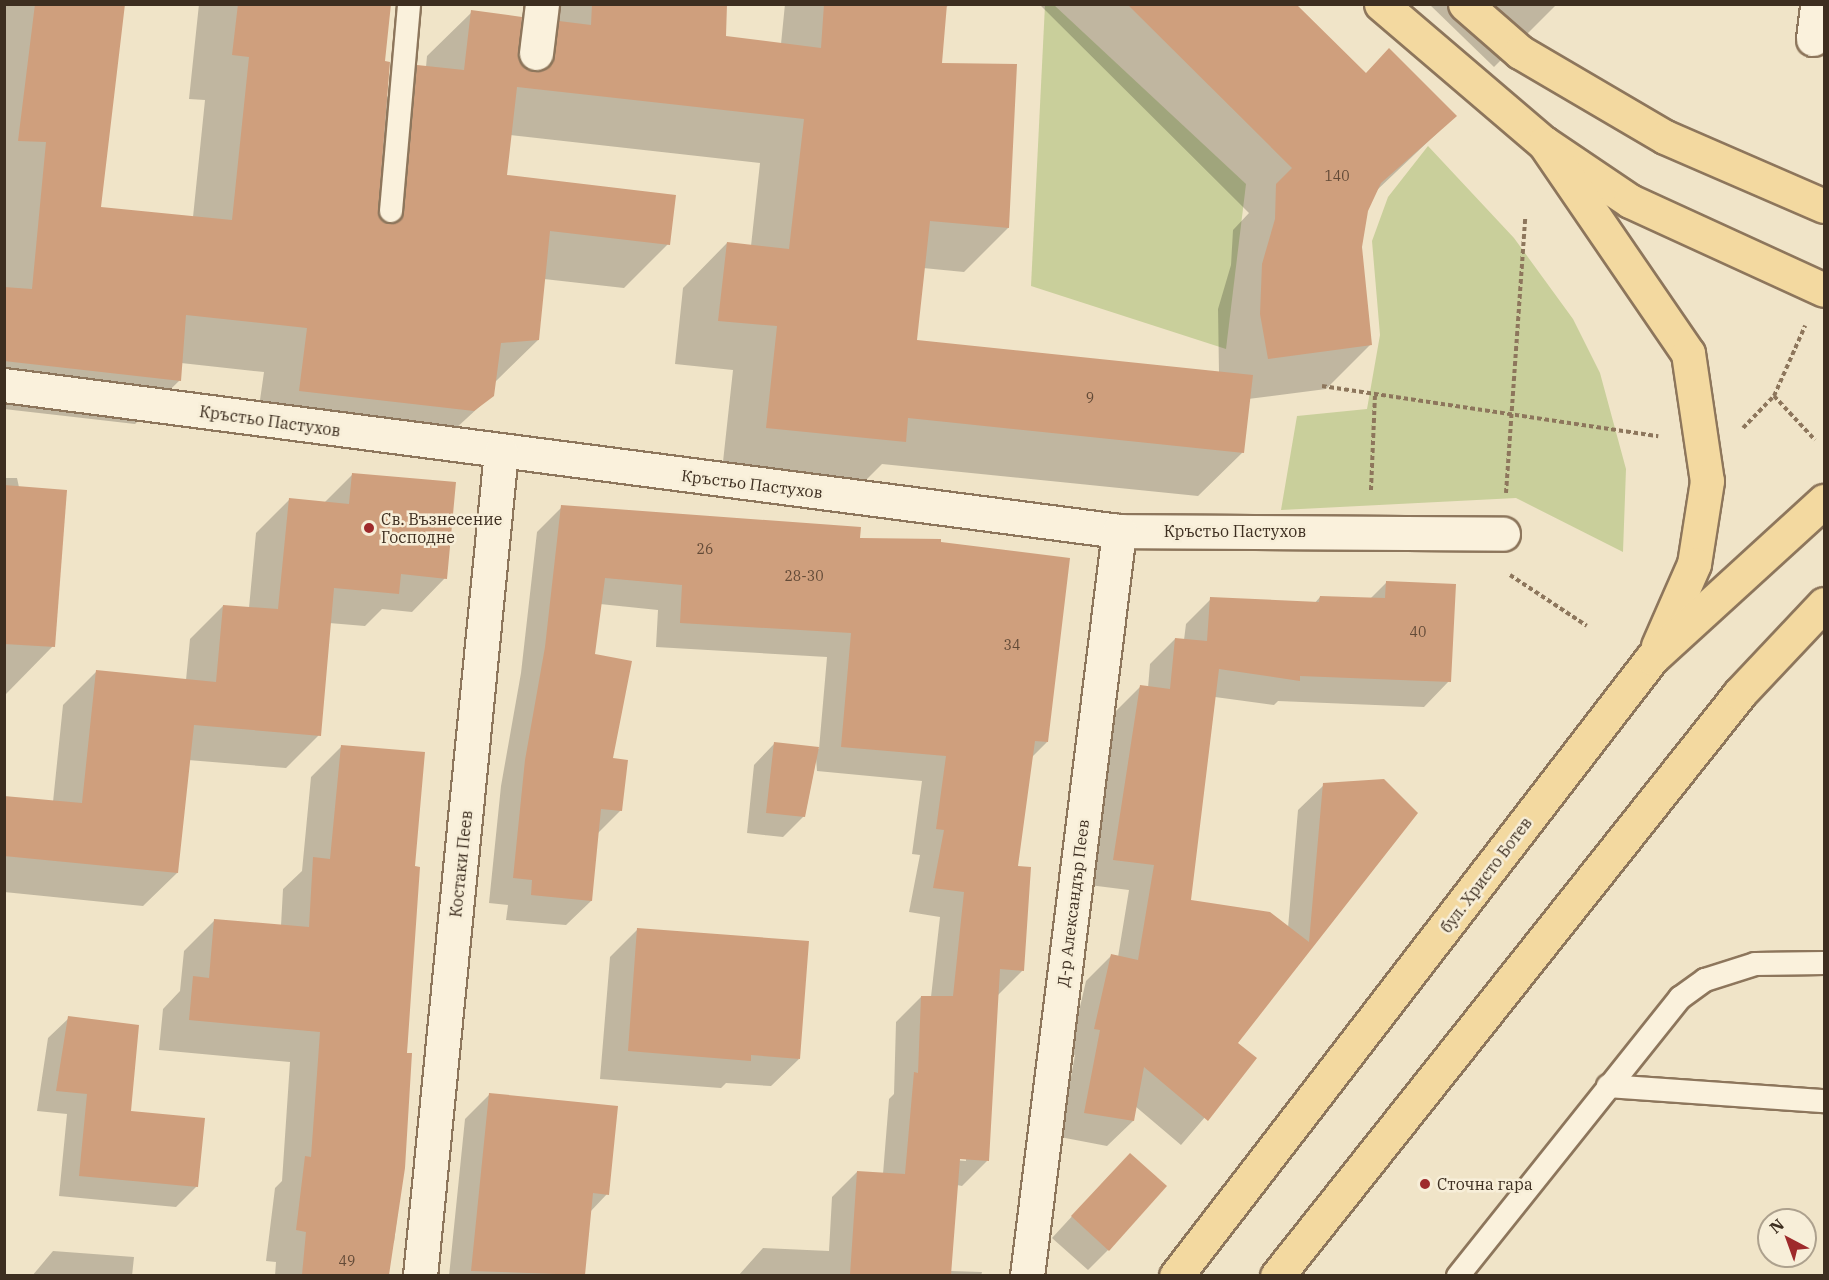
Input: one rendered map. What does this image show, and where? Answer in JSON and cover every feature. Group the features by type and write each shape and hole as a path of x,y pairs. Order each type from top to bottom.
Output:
{"main road":[{"path":"1381,4 1544,143 1630,201 1824,290"},
{"path":"1465,4 1520,52 1665,137 1824,206"},
{"path":"1544,143 1688,353 1707,481 1694,564 1652,658"},
{"name":"бул. Христо Ботев","path":"1176,1275 1652,658 1824,501"},
{"path":"1277,1275 1740,693 1824,603"}],"street":[{"path":"536,53 542,4"},
{"path":"1813,39 1817,4"},
{"name":"Кръстьо Пастухов","path":"4,384 501,452 1119,531 1503,534"},
{"name":"Костаки Пеев","path":"420,1275 501,452"},
{"name":"Д-р Александър Пеев","path":"1027,1275 1119,531"}],"lane":[{"path":"392,211 409,4"},
{"path":"1458,1275 1661,1019 1705,980 1755,964 1824,963"},
{"path":"1608,1086 1824,1101"}],"path":[{"path":"1525,219 1503,534 1509,575 1587,626"},
{"path":"1737,434 1774,396 1806,323"},
{"path":"1322,386 1651,437"},
{"path":"1375,394 1369,485 1395,532"},
{"path":"1774,396 1815,440"}],"green space":[{"path":"1045,5 1054,5 1246,184 1226,349 1031,286"},
{"path":"1428,146 1514,238 1573,319 1600,373 1626,469 1623,552 1516,498 1281,510 1297,416 1367,409 1380,335 1372,241 1388,197"}],"building":[{"path":"35,4 125,4 101,207 232,220 249,57 232,55 238,4 391,4 385,61 390,62 378,210 383,222 390,224 402,219 404,212 417,65 464,70 471,10 522,17 519,60 534,72 551,64 559,21 591,25 592,4 727,4 726,36 821,48 824,4 947,4 942,63 1017,64 1009,228 930,221 917,340 1253,375 1244,453 908,418 906,442 766,428 777,326 718,321 727,242 789,249 804,119 517,87 507,175 676,195 670,245 550,231 539,340 501,343 494,396 474,411 299,391 307,328 186,315 181,381 4,361 4,287 32,289 46,142 18,141"},
{"path":"1127,4 1296,4 1366,73 1389,48 1457,116 1381,183 1368,211 1362,247 1372,345 1268,359 1260,314 1262,264 1275,219 1276,184 1292,168"},
{"path":"352,473 456,482 447,579 401,574 399,594 334,588 321,736 194,725 178,873 4,856 4,796 82,803 96,670 216,682 223,605 278,609 289,498 349,504"},
{"path":"4,485 67,490 55,647 4,644"},
{"path":"561,505 861,527 860,538 941,539 941,542 1070,558 1048,742 1035,741 1018,866 1031,867 1024,971 1000,969 989,1161 960,1159 951,1275 850,1275 857,1171 905,1174 914,1072 918,1073 921,996 953,996 964,892 933,888 944,830 936,829 946,756 841,747 851,633 680,623 682,585 605,578 595,654 632,661 613,758 628,760 622,811 601,809 592,901 531,895 532,880 513,878 525,760 545,647"},
{"path":"1386,581 1456,584 1451,682 1300,676 1300,681 1219,669 1191,900 1270,912 1309,942 1323,783 1384,779 1418,813 1238,1043 1257,1058 1208,1121 1144,1067 1134,1121 1084,1113 1100,1030 1094,1029 1111,954 1138,960 1154,865 1113,860 1140,685 1170,689 1175,638 1207,641 1210,597 1319,602 1320,596 1385,598"},
{"path":"774,742 819,747 805,817 766,813"},
{"path":"341,745 425,752 415,866 420,867 407,1053 412,1053 405,1168 389,1275 302,1275 306,1232 296,1230 305,1156 311,1157 320,1032 189,1020 193,976 209,978 214,919 309,927 313,857 330,859"},
{"path":"637,928 809,941 800,1059 751,1055 751,1061 628,1051"},
{"path":"68,1016 139,1025 131,1111 205,1118 198,1187 79,1176 87,1094 56,1091"},
{"path":"489,1093 618,1106 609,1195 593,1193 585,1275 471,1271"},
{"path":"1130,1153 1167,1186 1109,1251 1071,1216"}],"place":[{"name":"Св. Възнесение Господне","path":"369,528"},
{"name":"Сточна гара","path":"1425,1184"}]}
